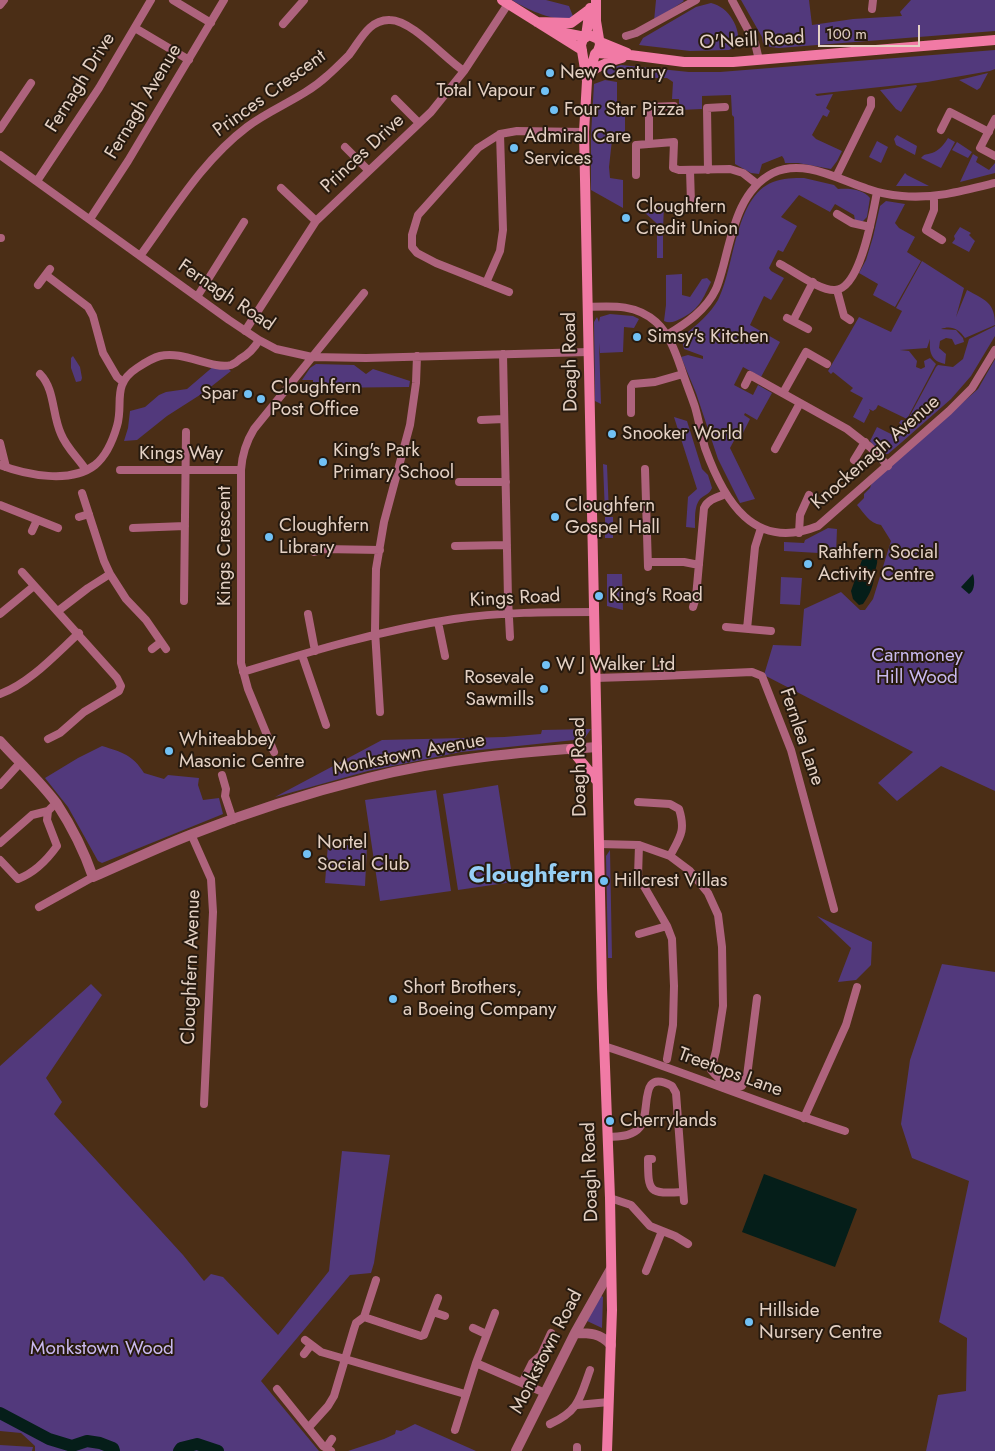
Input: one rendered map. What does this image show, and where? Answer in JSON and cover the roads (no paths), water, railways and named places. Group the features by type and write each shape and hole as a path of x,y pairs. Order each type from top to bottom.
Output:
{"main road":[{"path":"505,2 587,54 596,53 600,48 593,3"},
{"path":"536,22 571,23 593,3"},
{"path":"583,51 581,44 586,37 593,3"},
{"path":"551,30 586,37 592,36 599,40"},
{"name":"O'Neill Road","path":"599,40 634,55"},
{"name":"O'Neill Road","path":"596,53 634,55 670,61 701,63 759,60 995,40"},
{"name":"Doagh Road","path":"583,51 588,78"},
{"name":"Doagh Road","path":"596,53 588,78 584,132 599,844 610,1198 611,1269 608,1451"},
{"path":"588,78 595,68 607,62 634,55"},
{"path":"571,749 598,782"}],"street":[{"path":"0,5 4,0"},
{"name":"Fernagh Drive","path":"37,181 99,88 151,0"},
{"path":"173,0 210,23"},
{"name":"Fernagh Avenue","path":"90,219 128,161 224,0"},
{"path":"283,24 304,0"},
{"path":"626,36 636,33 696,0"},
{"path":"732,0 755,43 759,60"},
{"path":"872,9 873,0"},
{"name":"Princes Drive","path":"245,331 316,221 431,112 464,71 505,2"},
{"name":"Princes Crescent","path":"140,256 191,184 222,148 248,126 319,83 348,56 375,24 383,20 393,20 405,24 464,71"},
{"path":"135,28 189,60"},
{"path":"0,129 30,83"},
{"path":"395,99 419,123"},
{"path":"836,177 871,106 872,100"},
{"path":"649,143 649,107 674,106"},
{"path":"708,170 707,108 725,106"},
{"path":"941,130 950,112 989,132"},
{"path":"995,119 980,148 995,156"},
{"path":"508,292 417,254 412,247 412,235 418,215 478,148 500,134 517,132 584,132"},
{"path":"486,283 500,251 503,230 500,134"},
{"path":"636,175 636,145 674,142 674,168 679,170 734,170 743,173 757,184"},
{"path":"345,148 368,170"},
{"name":"Fernagh Road","path":"0,155 245,331 276,348 312,358 589,352"},
{"path":"667,335 695,316 706,305 717,288 733,228 746,200 757,184 774,173 791,169 814,170 877,192 900,196 934,196 957,193 995,183"},
{"path":"690,170 691,203"},
{"path":"281,188 316,221"},
{"path":"780,264 827,289 837,290 848,283 854,274 870,227 877,192"},
{"path":"934,196 934,210 926,230 942,240"},
{"path":"837,214 852,223 870,227"},
{"path":"197,297 244,222"},
{"path":"38,285 48,272 88,307 93,316 103,353 117,377 123,382"},
{"path":"808,329 790,319 813,282"},
{"path":"837,290 844,316 850,320"},
{"name":"Kings Crescent","path":"274,752 248,689 241,655 243,454 250,437 308,361 364,293"},
{"name":"Knockenagh Avenue","path":"588,307 622,306 636,310 656,321 667,335 683,374 706,448 726,494 745,518 761,528 775,533 799,533 818,526 888,466 972,388 995,350"},
{"path":"0,443 3,466 29,474 50,476 75,475 95,465 112,442 118,424 120,389 123,382 135,369 160,356 175,355 218,365 231,365 249,354 259,340"},
{"path":"783,393 806,352 827,364"},
{"path":"503,354 510,637"},
{"path":"380,712 375,636 376,578 384,522 410,425 418,356"},
{"path":"40,374 48,386 61,436 86,470"},
{"path":"631,413 631,386 633,384 655,382 683,374"},
{"path":"745,385 750,375 847,429 864,442 888,466"},
{"path":"775,449 800,403"},
{"path":"480,420 504,420"},
{"path":"184,601 186,432"},
{"path":"854,460 864,442"},
{"name":"Kings Way","path":"120,470 242,470"},
{"path":"645,470 648,565 684,562 699,565"},
{"path":"459,482 506,482"},
{"path":"82,493 99,548 110,574 126,599 146,620 163,646 152,649"},
{"path":"693,607 696,597 704,508 713,499 726,494"},
{"path":"799,533 800,515 809,495"},
{"path":"0,505 58,528"},
{"path":"80,517 90,514"},
{"path":"32,531 37,520"},
{"path":"133,528 185,526"},
{"path":"747,629 755,547 761,528"},
{"path":"455,546 507,546"},
{"path":"314,552 324,549 380,550"},
{"path":"22,572 117,678 121,686 119,691 84,712 60,733 48,739"},
{"path":"58,611 110,574"},
{"path":"0,614 34,586"},
{"name":"Kings Road","path":"243,672 315,651 438,622 486,615 594,612"},
{"path":"308,614 315,651"},
{"path":"438,622 445,656"},
{"path":"726,626 771,631"},
{"path":"0,694 12,690 43,666 78,634"},
{"path":"302,655 326,725"},
{"name":"Fernlea Lane","path":"595,678 661,672 752,672 762,676 791,750 834,909"},
{"path":"60,733 66,741"},
{"path":"0,741 56,803 73,830 87,859 93,877 38,907"},
{"name":"Monkstown Avenue","path":"93,877 191,834 308,795 387,774 434,764 502,755 597,747"},
{"path":"0,785 20,763"},
{"path":"222,775 226,789 225,796 233,820"},
{"path":"638,802 670,804 679,809 683,829 670,856"},
{"path":"0,843 32,815 48,811 56,803"},
{"path":"0,860 18,879 28,875 49,856 57,846 47,820 48,811"},
{"name":"Cloughfern Avenue","path":"191,834 211,879 213,912 204,1104"},
{"path":"599,844 639,845 670,856 690,871 708,893 718,915 722,947 723,1006 711,1070 719,1080 733,1087 742,1086 747,1076 756,998"},
{"path":"639,845 638,876 667,926 672,939 673,1025 667,1059"},
{"path":"639,934 667,926"},
{"path":"804,1118 846,1025 857,987"},
{"name":"Treetops Lane","path":"604,1046 674,1069 804,1118 845,1131"},
{"path":"607,1136 628,1135 639,1128 645,1118 646,1093 650,1087 655,1083 662,1082 672,1086 676,1093 684,1201"},
{"path":"652,1159 648,1159 648,1182 652,1189 659,1194 683,1192"},
{"path":"610,1198 630,1205 650,1226 688,1244"},
{"path":"646,1271 662,1231"},
{"name":"Monkstown Road","path":"516,1451 575,1333 611,1269"},
{"path":"309,1427 328,1406 334,1396 356,1323 364,1316 376,1280"},
{"path":"364,1316 421,1336 426,1333 438,1298"},
{"path":"433,1312 445,1316"},
{"path":"455,1430 494,1314"},
{"path":"473,1328 486,1334"},
{"path":"575,1333 589,1332 599,1335 610,1345"},
{"path":"522,1383 532,1363 540,1354 546,1337"},
{"path":"304,1354 308,1342 321,1352 345,1360 466,1394"},
{"path":"476,1363 545,1393"},
{"path":"550,1424 562,1419 577,1405 590,1370"},
{"path":"277,1389 329,1450"},
{"path":"577,1405 609,1402"},
{"path":"329,1450 332,1439"}],"water":[{"path":"874,553 877,560 873,582 866,600 863,604 859,605 853,599 851,591 863,557"},
{"path":"973,574 974,585 969,594 961,587"},
{"path":"764,1174 857,1209 835,1267 742,1232"}],"waterway":[{"path":"0,1413 49,1439 72,1446 87,1441 100,1443 113,1448 114,1451"},
{"path":"179,1451 181,1448 197,1444 218,1451"}],"place":[{"name":"New Century","path":"550,73"},
{"name":"Total Vapour","path":"545,91"},
{"name":"Four Star Pizza","path":"554,110"},
{"name":"Admiral Care Services","path":"514,148"},
{"name":"Cloughfern Credit Union","path":"626,218"},
{"name":"Simsy's Kitchen","path":"637,337"},
{"name":"Spar","path":"248,394"},
{"name":"Cloughfern Post Office","path":"261,399"},
{"name":"Snooker World","path":"612,434"},
{"name":"King's Park Primary School","path":"323,462"},
{"name":"Cloughfern Gospel Hall","path":"555,517"},
{"name":"Cloughfern Library","path":"269,537"},
{"name":"Rathfern Social Activity Centre","path":"808,564"},
{"name":"King's Road","path":"599,596"},
{"name":"W J Walker Ltd","path":"546,665"},
{"name":"Rosevale Sawmills","path":"544,689"},
{"name":"Whiteabbey Masonic Centre","path":"169,751"},
{"name":"Nortel Social Club","path":"307,854"},
{"name":"Hillcrest Villas","path":"604,881"},
{"name":"Short Brothers, a Boeing Company","path":"393,999"},
{"name":"Cherrylands","path":"610,1121"},
{"name":"Hillside Nursery Centre","path":"749,1322"}],"district":[{"name":"Cloughfern","path":"531,876"}],"park label":[{"name":"Carnmoney Hill Wood","path":"917,667"},
{"name":"Monkstown Wood","path":"102,1349"}]}
